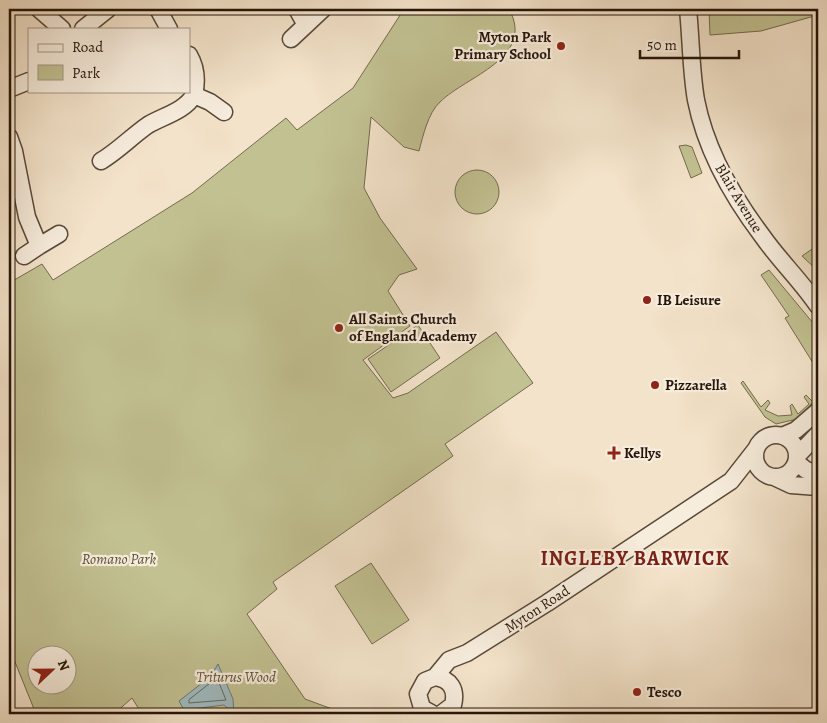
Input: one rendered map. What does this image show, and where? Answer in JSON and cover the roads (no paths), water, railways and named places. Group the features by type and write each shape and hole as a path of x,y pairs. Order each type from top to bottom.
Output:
{"street":[{"path":"39,9 61,28"},
{"path":"84,28 108,9"},
{"path":"158,9 168,28"},
{"path":"297,9 306,24"},
{"path":"292,39 323,9"},
{"name":"Blair Avenue","path":"688,9 696,100 705,134 717,165 738,202 764,239 811,289 818,306"},
{"path":"101,161 118,151 149,125 182,108 194,95 196,86 195,72 190,58"},
{"path":"9,89 28,81"},
{"path":"194,95 210,102 224,112"},
{"path":"9,137 14,151 27,217 39,246"},
{"path":"24,256 59,234"},
{"path":"818,411 796,430 782,436 765,438 756,449 756,464 770,476 791,485 818,487"},
{"path":"770,476 788,473 796,459 818,434"},
{"path":"782,436 794,446 796,459 806,470 818,473"},
{"name":"Myton Road","path":"433,714 422,708 418,694 425,681 435,677 449,660 467,653 547,603 731,481 756,449"},
{"name":"Myton Road","path":"731,481 770,476"},
{"path":"441,714 453,705 456,672 467,653"},
{"path":"435,677 450,682 454,689"}],"water":[{"path":"218,664 233,699 234,714 224,705 184,710 179,701 211,676"}],"place":[{"name":"Myton Park Primary School","path":"561,46"},
{"name":"IB Leisure","path":"647,300"},
{"name":"All Saints Church of England Academy","path":"339,328"},
{"name":"Pizzarella","path":"655,385"},
{"name":"Kellys","path":"614,453"},
{"name":"Tesco","path":"637,692"}],"district":[{"name":"INGLEBY BARWICK","path":"635,558"}],"park label":[{"name":"Romano Park","path":"119,559"},
{"name":"Triturus Wood","path":"236,677"}]}
